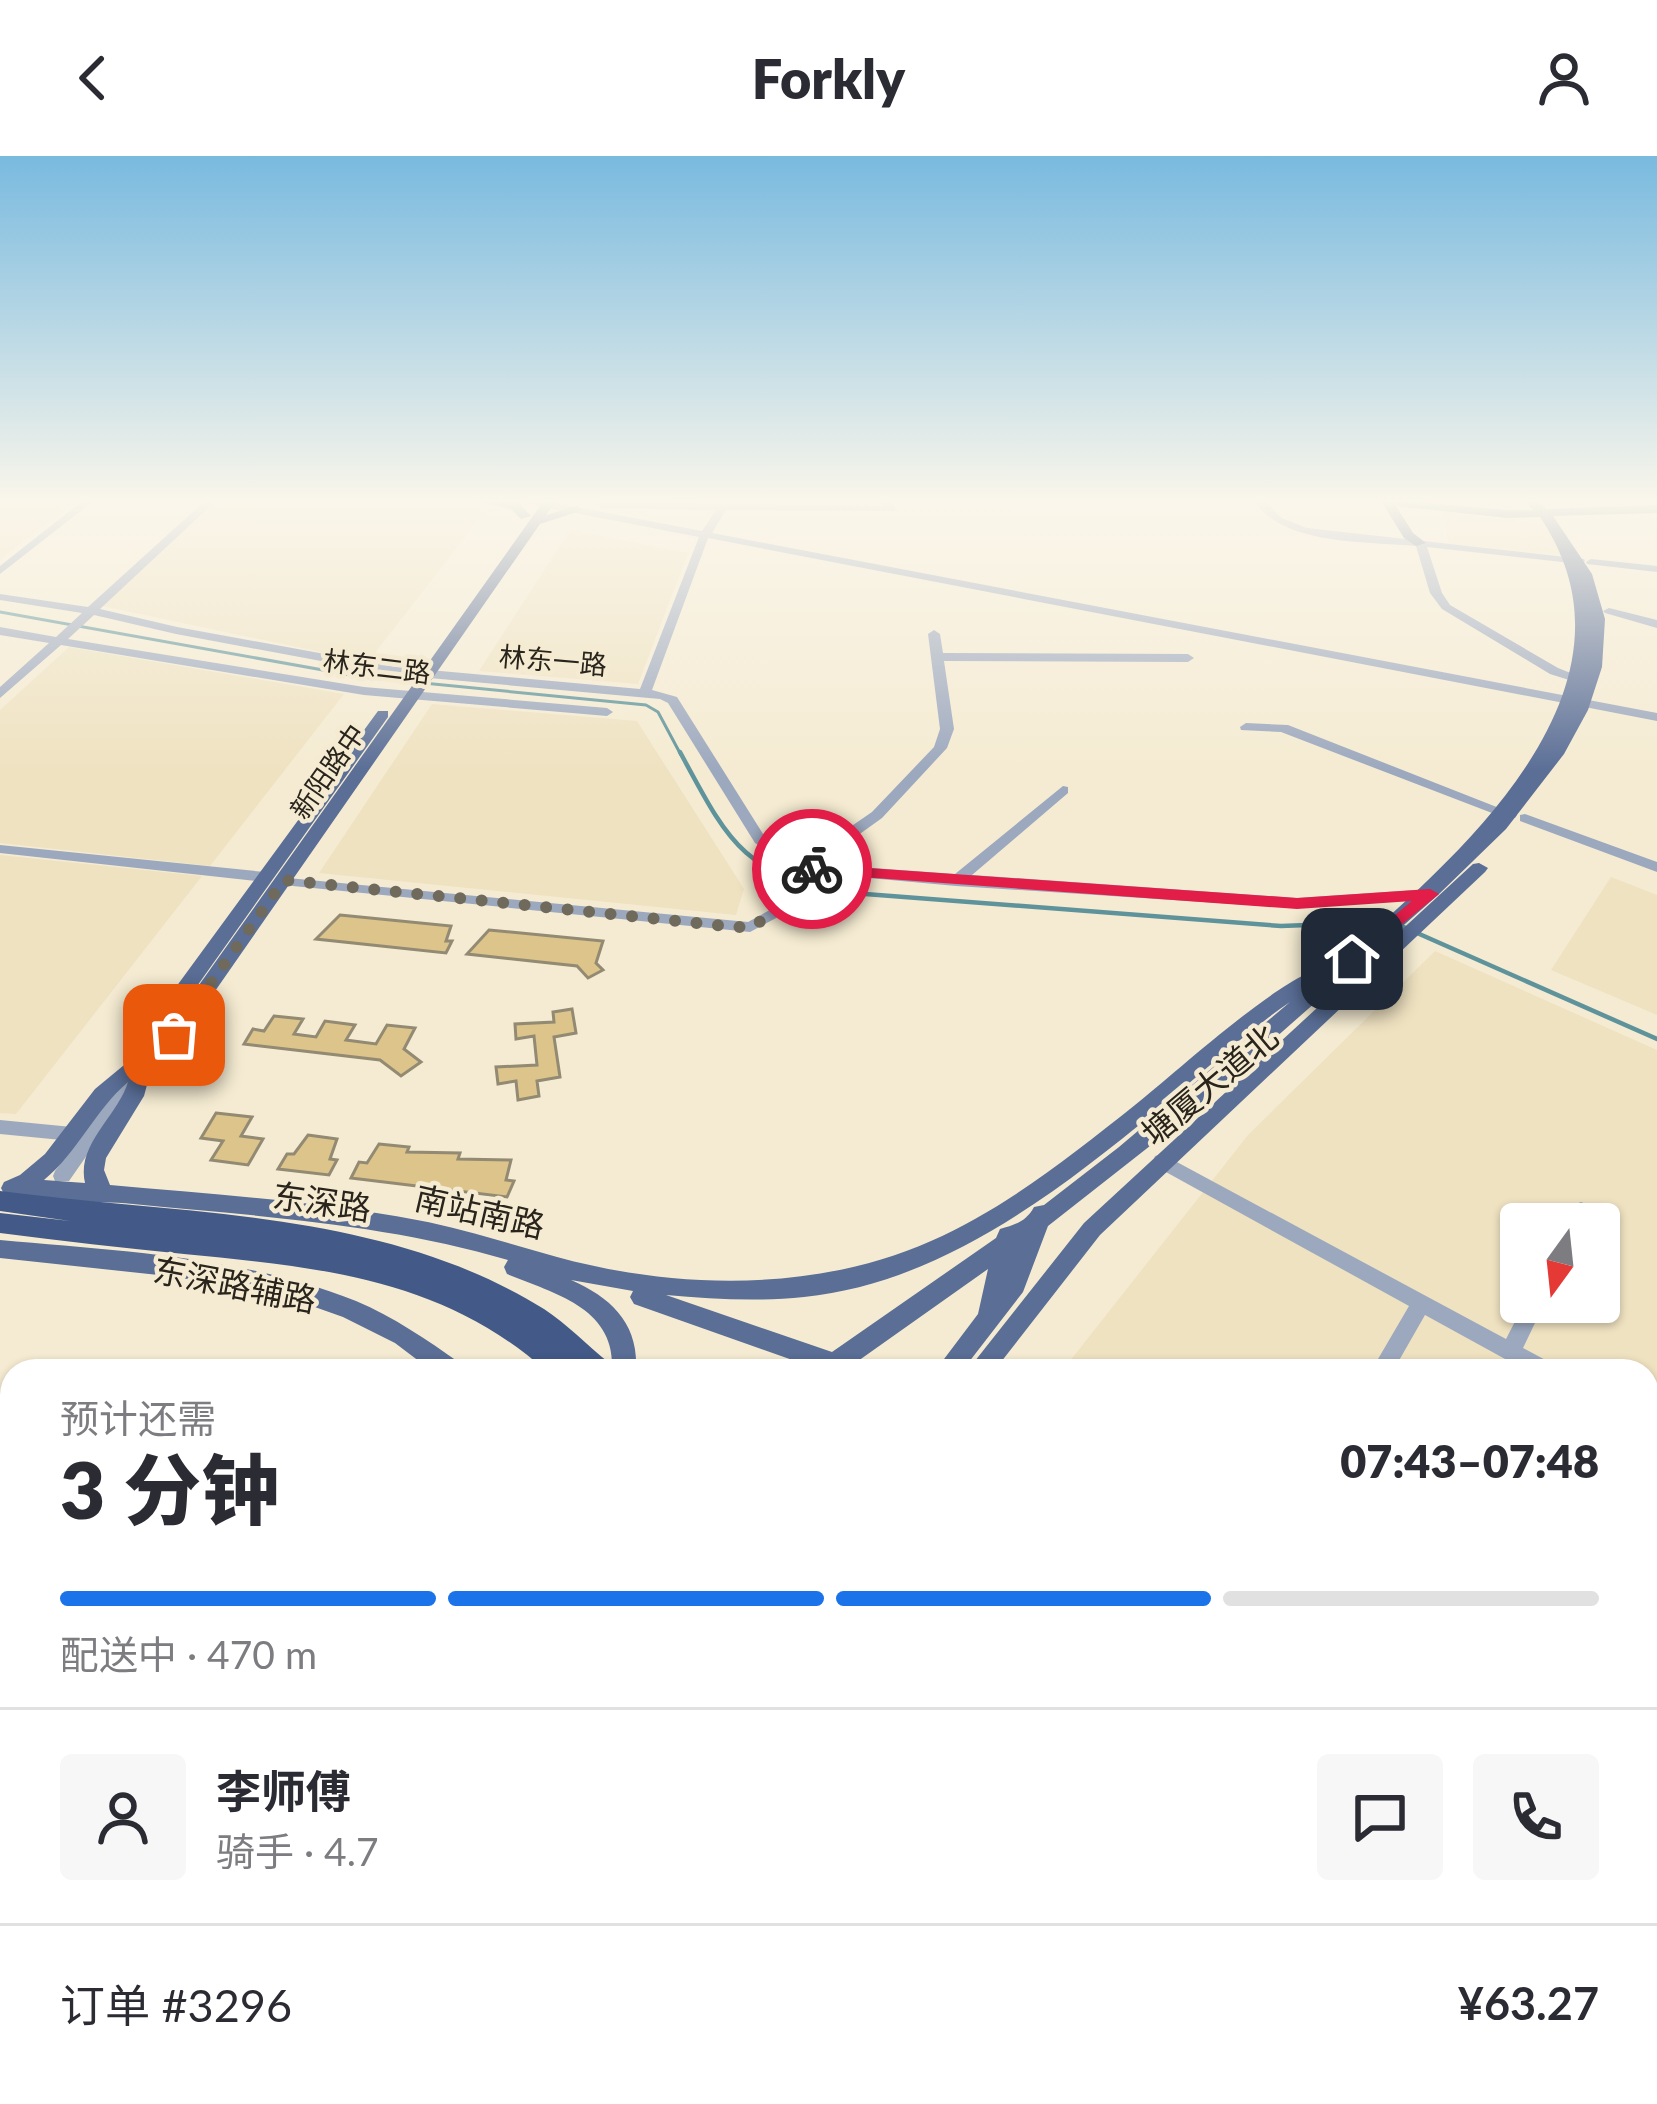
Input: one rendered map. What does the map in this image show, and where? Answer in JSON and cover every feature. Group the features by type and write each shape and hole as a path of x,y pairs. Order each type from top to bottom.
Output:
{"highway":[{"name":"东深路","path":"4,1192 423,1282 493,1313 553,1359"},
{"name":"东深路","path":"0,1223 326,1241 443,1268 517,1303 548,1323 586,1359"}],"main road":[{"name":"新阳路中","path":"139,1067 174,1035 274,879 477,590"},
{"name":"塘厦大道北","path":"1589,701 1600,626 1593,590"},
{"name":"塘厦大道北","path":"843,1359 1089,1183 1545,792 1611,645 1609,611 1599,590"},
{"name":"塘厦大道北","path":"988,1359 1062,1261 1162,1161 1421,925 1518,816"},
{"path":"558,1267 680,1290 819,1286 872,1276 922,1258 1060,1175 1277,1000 1358,954"},
{"path":"4,1192 35,1176 102,1094 139,1067"},
{"path":"105,1194 92,1174 93,1161 134,1099 139,1067"},
{"path":"1101,1144 1097,1158 1105,1172 1144,1178"},
{"path":"955,1359 1021,1274 1060,1175"},
{"name":"南站南路","path":"4,1192 105,1194 290,1212 409,1230 558,1267 822,1359"},
{"path":"983,1321 1021,1202"},
{"path":"409,1230 593,1302 621,1333 627,1359"},
{"name":"东深路辅路","path":"0,1249 211,1274 306,1294 380,1322 434,1359"},
{"path":"996,1359 1000,1343"}],"street":[{"path":"0,694 112,590"},
{"path":"645,692 684,590"},
{"path":"1002,590 1657,717"},
{"path":"1435,590 1446,608 1554,671 1591,682"},
{"name":"林东一路","path":"0,597 90,610 412,684 645,692 673,700 760,840 802,879"},
{"path":"1609,611 1657,625"},
{"name":"林东二路","path":"0,631 608,712"},
{"path":"0,849 735,927 764,921 792,904 802,879 877,815 940,748 947,729 934,634"},
{"path":"940,657 1188,658"},
{"path":"1246,727 1283,728 1657,866"},
{"path":"956,881 1063,790"},
{"path":"802,879 956,881 1297,903 1430,894"},
{"name":"新阳路中","path":"62,1176 139,1067"},
{"path":"0,1127 73,1135"},
{"path":"1162,1161 1523,1359"},
{"path":"1389,1359 1421,1303"},
{"path":"1510,1352 1524,1323"}],"shaded area":[{"path":"120,590 424,590 368,662 102,606"},
{"path":"531,590 674,590 638,684 479,671"},
{"path":"69,647 344,694 210,866 0,843 0,710"},
{"path":"432,704 637,721 744,889 736,915 319,873"},
{"path":"0,855 202,876 16,1114 0,1113"},
{"path":"1611,877 1657,895 1657,1015 1551,970"},
{"path":"1435,951 1657,1050 1657,1359 1071,1359 1248,1135"}],"building":[{"path":"340,915 451,926 446,941 452,941 446,953 316,939"},
{"path":"489,930 603,941 596,963 603,970 588,978 577,966 467,954"},
{"path":"572,1009 576,1033 554,1037 560,1077 537,1081 539,1096 518,1100 516,1081 498,1084 496,1067 537,1065 534,1036 516,1039 515,1024 554,1022 553,1012"},
{"path":"274,1016 303,1019 294,1034 316,1037 325,1021 355,1025 346,1040 376,1044 387,1025 415,1028 404,1049 421,1062 401,1076 380,1060 244,1044 253,1029 264,1031"},
{"path":"216,1113 252,1117 241,1136 263,1139 248,1165 211,1160 223,1141 201,1138"},
{"path":"308,1135 337,1139 330,1159 337,1160 329,1175 278,1169 287,1154 294,1154"},
{"path":"379,1144 409,1147 407,1152 460,1153 458,1159 511,1160 506,1180 514,1181 507,1197 351,1178 359,1162 367,1163"}],"waterway":[{"path":"0,612 362,677 646,705 658,712 681,755"},
{"path":"680,752 713,811 744,851 763,865 815,886 852,893 1281,926 1388,922"},
{"path":"1399,925 1657,1039"}],"way so far":[{"path":"174,1035 284,880 750,927 792,904 805,868 812,869"}],"route":[{"path":"812,869 1297,903 1430,894 1352,959"}]}
